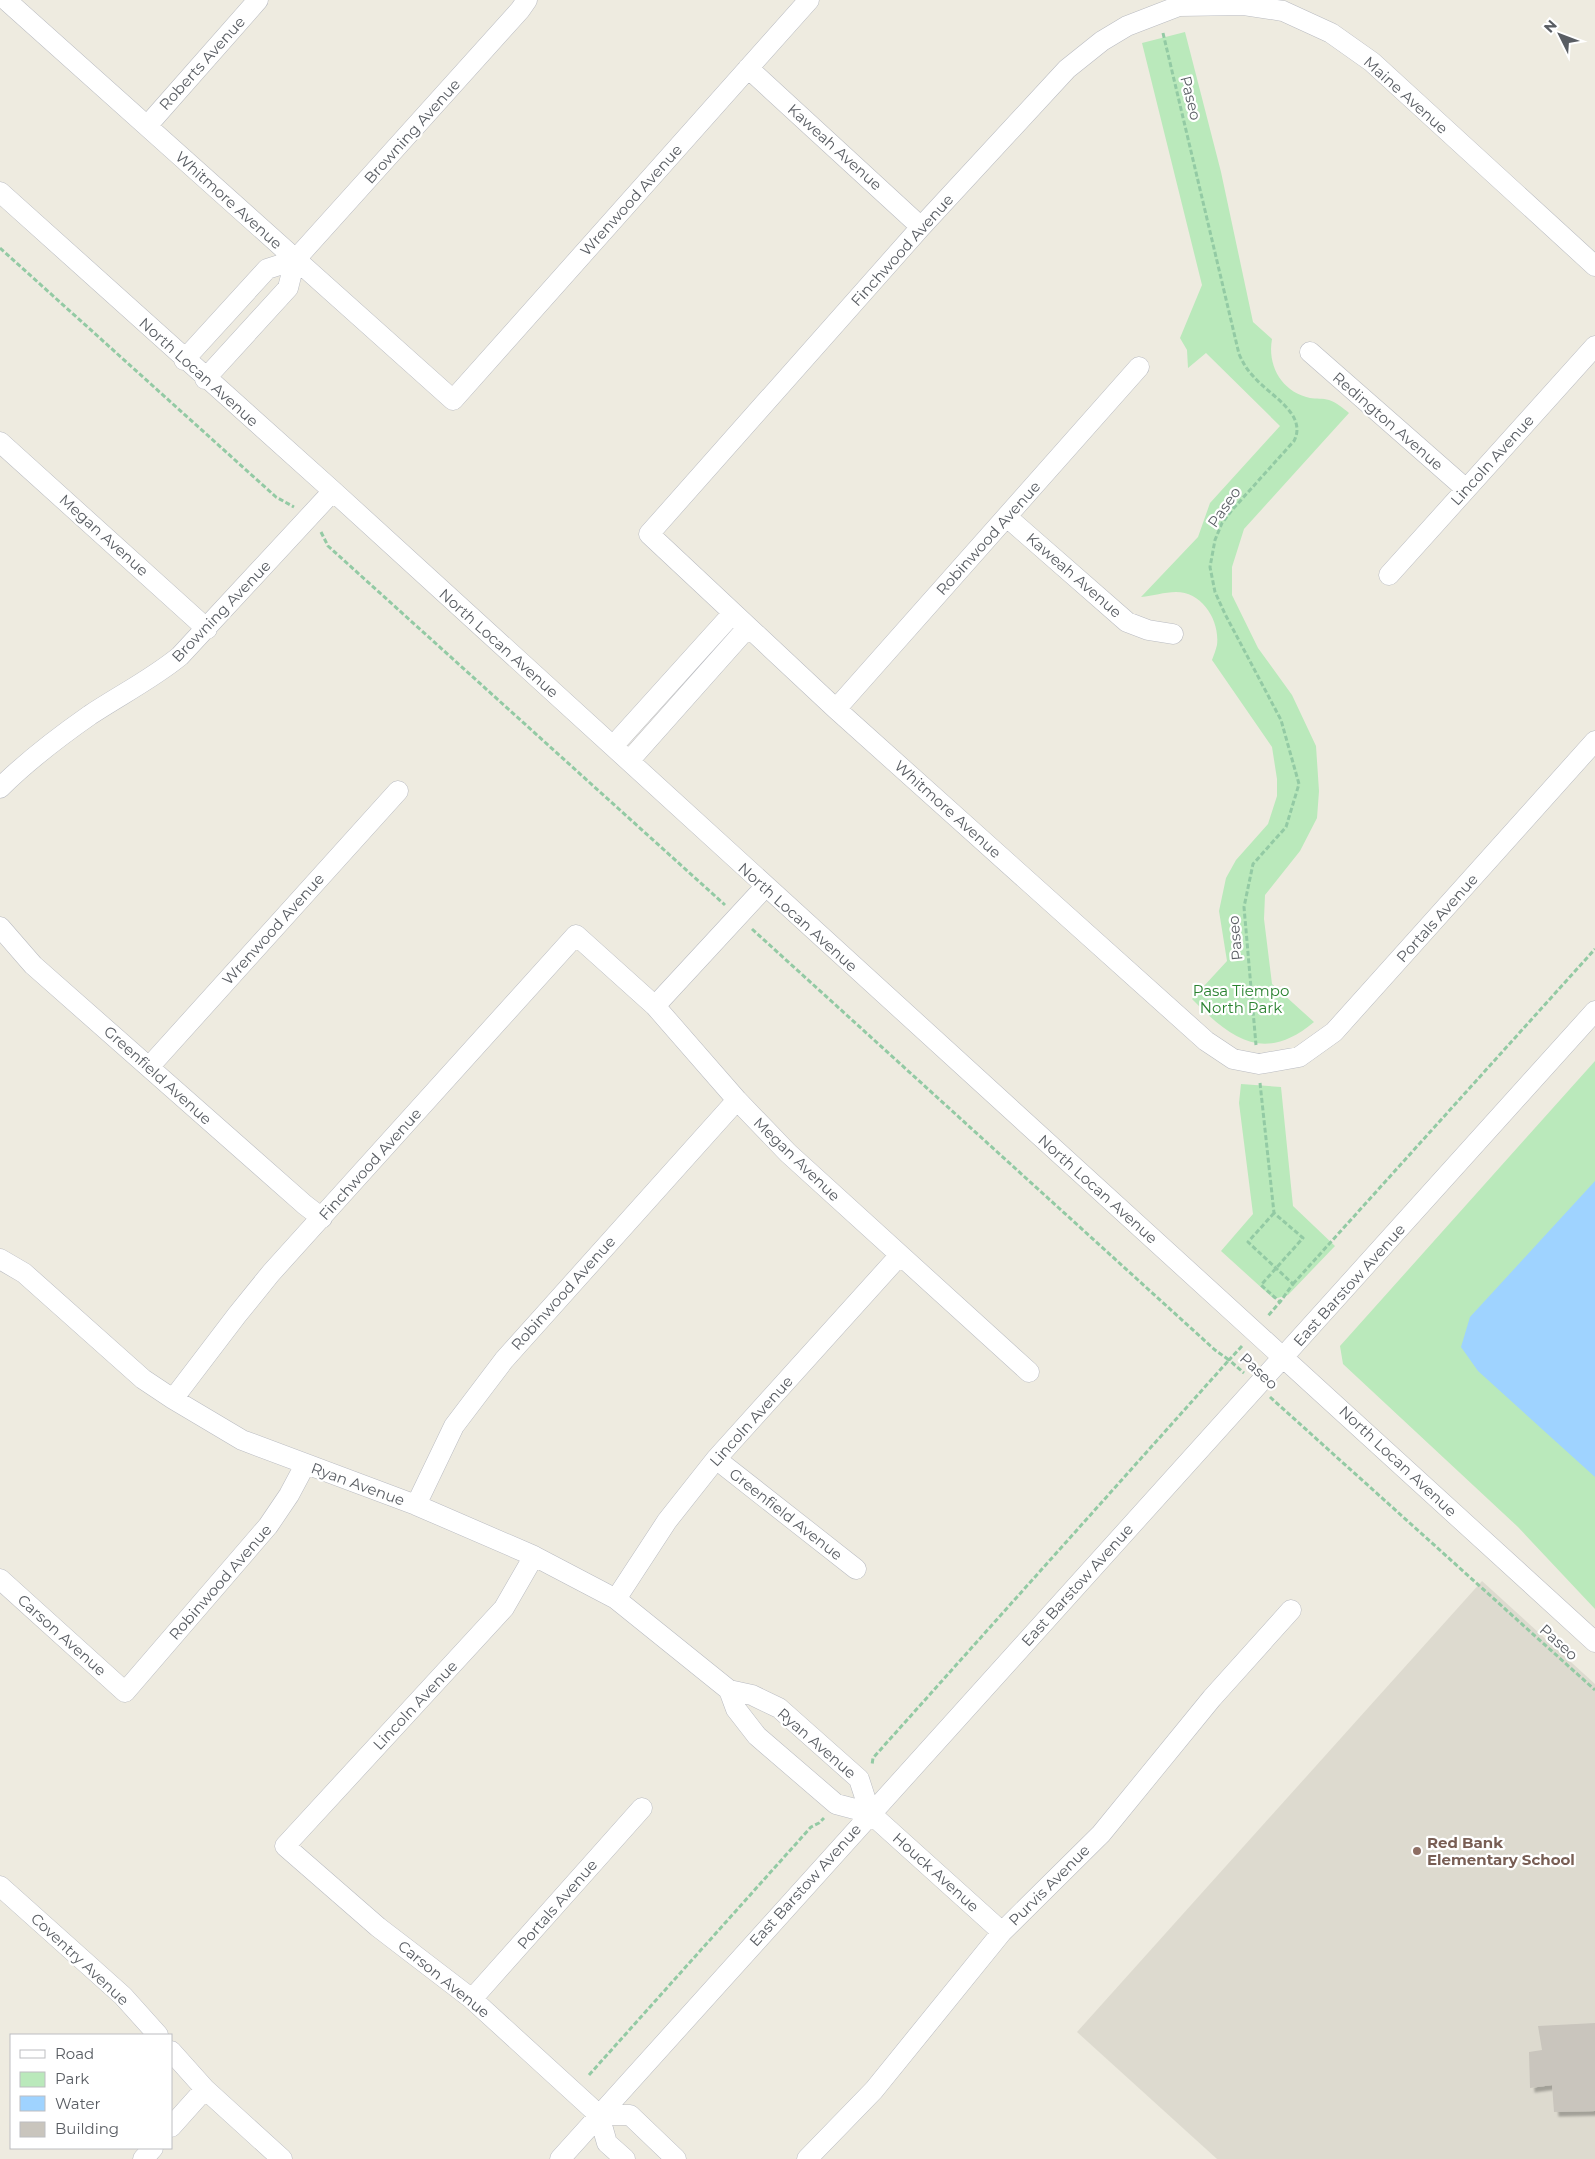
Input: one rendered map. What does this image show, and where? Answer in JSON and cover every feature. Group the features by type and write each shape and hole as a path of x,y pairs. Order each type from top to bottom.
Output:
{"street":[{"name":"Whitmore Avenue","path":"6,0 453,400"},
{"name":"Roberts Avenue","path":"147,126 258,0"},
{"name":"Browning Avenue","path":"205,379 288,288 295,260 527,0"},
{"name":"Wrenwood Avenue","path":"453,400 809,0"},
{"name":"Finchwood Avenue","path":"649,534 922,227 1067,69 1102,41 1127,26 1179,3"},
{"name":"Maine Avenue","path":"1179,3 1244,5 1283,11 1331,33 1372,62 1595,266"},
{"name":"Kaweah Avenue","path":"748,68 922,227"},
{"name":"North Locan Avenue","path":"0,192 205,379 333,491 1595,1642"},
{"path":"184,360 267,269 295,260"},
{"name":"Lincoln Avenue","path":"1389,575 1595,346"},
{"name":"Redington Avenue","path":"1310,352 1466,489"},
{"name":"Robinwood Avenue","path":"836,709 1139,367"},
{"name":"Megan Avenue","path":"0,442 207,629"},
{"name":"Browning Avenue","path":"0,788 13,775 89,716 161,672 180,656 333,491"},
{"name":"Kaweah Avenue","path":"1007,516 1128,622 1148,630 1173,634"},
{"name":"Whitmore Avenue","path":"649,534 836,709 1206,1040 1233,1058 1259,1064"},
{"path":"613,746 733,613"},
{"path":"629,761 748,627"},
{"name":"Portals Avenue","path":"1259,1064 1299,1057 1334,1032 1595,741"},
{"name":"Wrenwood Avenue","path":"149,1067 398,791"},
{"path":"655,1006 765,887"},
{"name":"Greenfield Avenue","path":"0,927 33,965 322,1218"},
{"name":"Finchwood Avenue","path":"173,1399 236,1315 271,1273 576,935"},
{"name":"Megan Avenue","path":"576,935 655,1006 737,1100 788,1152 1030,1372"},
{"name":"East Barstow Avenue","path":"560,2159 1595,1011"},
{"name":"Robinwood Avenue","path":"416,1505 454,1426 504,1360 737,1100"},
{"name":"Lincoln Avenue","path":"616,1599 667,1521 716,1459 900,1255"},
{"name":"Ryan Avenue","path":"0,1259 24,1273 143,1379 242,1440 416,1505 534,1556 616,1599 729,1690 752,1695 779,1708 859,1779 870,1813"},
{"name":"Greenfield Avenue","path":"716,1459 856,1569"},
{"name":"Robinwood Avenue","path":"125,1692 268,1526 289,1495 305,1465"},
{"name":"Lincoln Avenue","path":"285,1846 504,1608 534,1556"},
{"name":"Carson Avenue","path":"0,1579 125,1692"},
{"name":"Purvis Avenue","path":"807,2159 874,2090 1002,1932 1101,1834 1212,1698 1290,1610"},
{"name":"Ryan Avenue","path":"729,1690 736,1709 757,1736 836,1804 870,1813"},
{"name":"Portals Avenue","path":"472,1999 642,1808"},
{"name":"Houck Avenue","path":"870,1813 1002,1932"},
{"name":"Carson Avenue","path":"285,1846 378,1927 472,1999 599,2116 608,2143 625,2159"},
{"name":"Coventry Avenue","path":"0,1886 123,1996 157,2034"},
{"path":"172,2052 204,2089 282,2159"},
{"path":"172,2126 204,2089"},
{"path":"599,2116 630,2115 676,2159"},
{"path":"143,2159 152,2149"}],"path":[{"name":"Paseo","path":"1159,12 1239,354 1254,378 1291,413 1297,423 1298,433 1294,441 1222,523 1215,540 1210,567 1215,592 1225,614 1281,720 1299,784 1286,827 1253,864 1244,907 1274,1213"},
{"path":"0,248 276,497 289,503"},
{"path":"322,533 328,546 717,898"},
{"path":"752,930 1229,1360 880,1750 872,1764 859,1779"},
{"name":"Paseo","path":"1595,949 1294,1284 1229,1360 1595,1690"},
{"path":"1280,1302 1262,1285 1277,1268 1303,1238 1274,1213 1248,1242 1277,1268 1294,1284"},
{"path":"589,2075 811,1826 819,1823 836,1804"}],"shaded area":[{"name":"Red Bank Elementary School","path":"1482,1581 1595,1684 1595,2159 1217,2159 1077,2032"}],"green space":[{"name":"Pasa Tiempo North Park","path":"1185,32 1221,172 1253,322 1272,339 1271,349 1274,368 1284,384 1300,395 1332,401 1349,413 1244,529 1232,567 1232,595 1258,648 1292,695 1316,746 1319,791 1317,818 1300,851 1265,895 1264,919 1272,984 1314,1022 1296,1035 1279,1042 1264,1044 1249,1041 1235,1035 1220,1025 1192,999 1227,961 1219,911 1226,878 1236,860 1268,824 1277,796 1277,779 1272,747 1212,660 1217,645 1216,626 1201,602 1185,593 1176,592 1141,597 1198,537 1210,503 1280,426 1206,353 1188,368 1187,350 1180,338 1202,285 1142,43"},
{"path":"1595,1061 1595,1609 1518,1527 1343,1364 1340,1346"},
{"path":"1241,1084 1281,1087 1293,1206 1335,1246 1288,1295 1274,1299 1221,1251 1253,1214 1239,1103"}],"water":[{"path":"1595,1181 1595,1477 1478,1371 1461,1347 1470,1317"}],"building":[{"path":"1595,2023 1595,2111 1554,2112 1552,2085 1530,2088 1529,2052 1542,2050 1538,2026"}],"place":[{"name":"Red Bank Elementary School","path":"1417,1851"}]}
